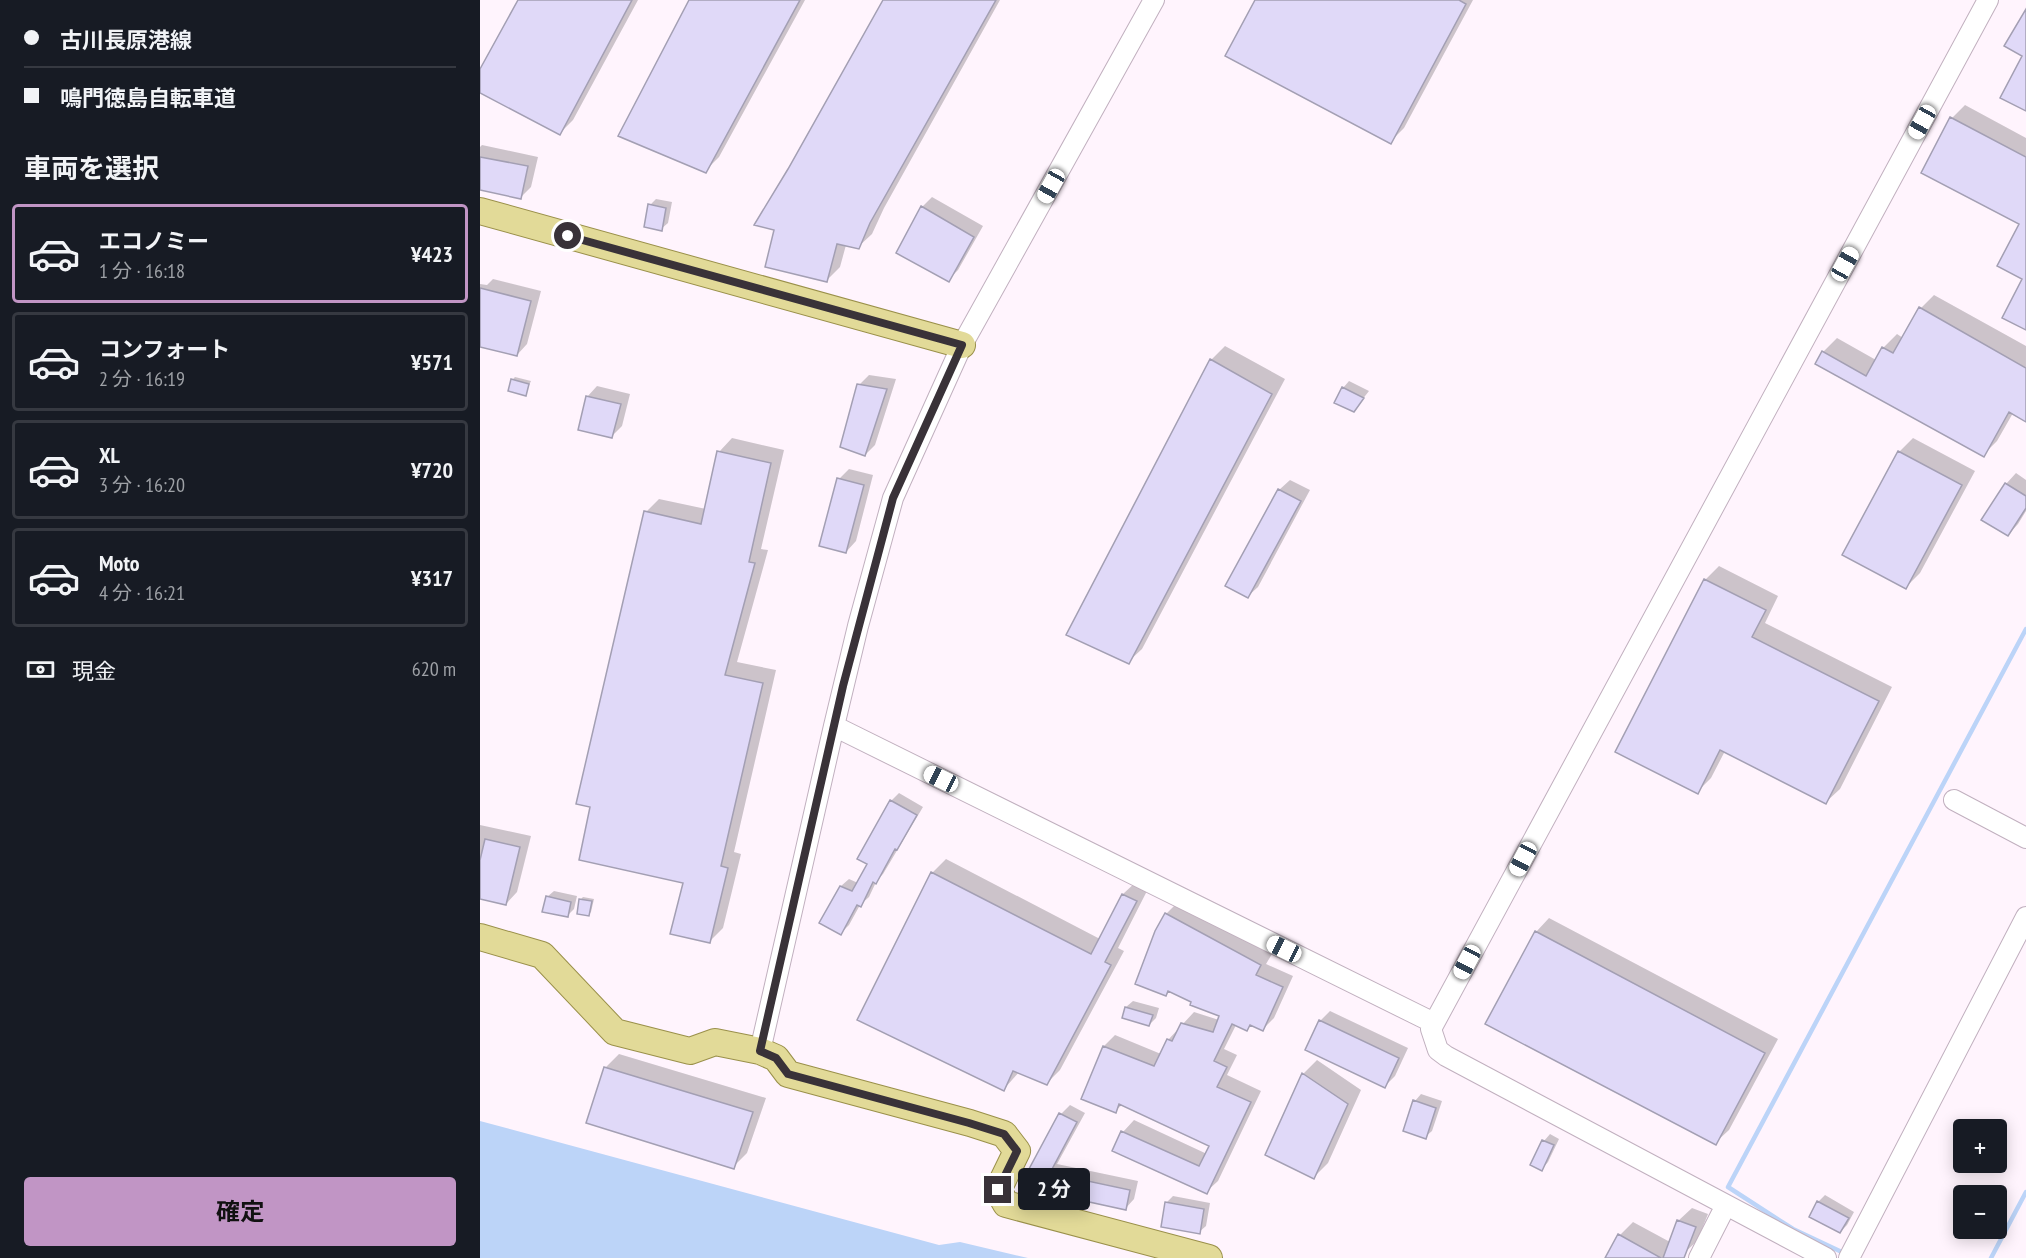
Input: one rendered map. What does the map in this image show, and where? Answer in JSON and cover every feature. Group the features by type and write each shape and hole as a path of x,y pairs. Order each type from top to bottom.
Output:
{"main road":[{"path":"480,211 962,345"},
{"path":"480,937 542,955 615,1032 690,1051 715,1042 760,1051 776,1058 788,1074 1004,1134 1017,1151 998,1190 1006,1204 1209,1258"}],"street":[{"path":"760,1051 858,626 893,498 962,345 1154,0"},
{"path":"1826,1258 1446,1056 1438,1050 1431,1029 1988,0"},
{"path":"834,726 1434,1023"},
{"path":"1954,800 2026,838"},
{"path":"1849,1258 2026,917"},
{"path":"1699,1258 1726,1205"}],"water":[{"path":"480,1121 939,1245 960,1242 1028,1258 480,1258"}],"building":[{"path":"518,0 632,0 560,135 480,93 480,69"},
{"path":"689,0 800,0 706,173 618,136"},
{"path":"883,0 996,0 870,223 859,249 837,244 827,282 765,267 774,230 754,225"},
{"path":"1255,0 1459,0 1466,4 1391,144 1225,56"},
{"path":"2026,9 2026,111 2000,98 2022,56 2004,46"},
{"path":"1950,117 2026,157 2026,330 2002,318 2022,279 1997,266 2019,224 1921,173"},
{"path":"480,157 528,166 521,199 480,190"},
{"path":"648,204 666,208 662,231 644,227"},
{"path":"921,206 974,237 949,282 896,253"},
{"path":"480,288 531,301 517,356 480,347"},
{"path":"1919,307 2026,368 2026,422 2009,412 1984,457 1815,364 1822,351 1866,376 1882,347 1893,353"},
{"path":"1210,359 1272,394 1129,664 1066,635"},
{"path":"511,379 529,384 526,396 508,391"},
{"path":"857,384 887,389 865,456 840,447"},
{"path":"1342,387 1364,398 1354,412 1334,403"},
{"path":"586,396 621,404 612,438 578,430"},
{"path":"717,451 771,463 749,562 755,563 725,675 763,683 721,866 728,868 710,943 670,934 683,883 579,860 590,807 576,804 644,511 701,524"},
{"path":"1898,451 1962,485 1906,589 1842,555"},
{"path":"837,478 864,485 846,553 819,546"},
{"path":"2005,483 2026,496 2026,508 2008,536 1981,520"},
{"path":"1278,489 1301,501 1248,598 1225,586"},
{"path":"1704,579 1766,610 1752,637 1879,701 1826,804 1720,750 1698,794 1615,752"},
{"path":"890,800 917,815 876,884 873,882 861,907 857,905 841,935 819,923 840,886 852,891 867,864 857,859"},
{"path":"485,839 520,847 506,905 480,899 480,860"},
{"path":"931,872 1091,954 1122,894 1137,901 1105,962 1111,965 1047,1085 1013,1071 1004,1091 857,1020"},
{"path":"546,896 571,902 568,917 542,912"},
{"path":"579,899 592,901 589,916 577,914"},
{"path":"1165,913 1261,965 1256,975 1283,987 1263,1031 1250,1025 1247,1031 1232,1024 1214,1061 1227,1067 1217,1087 1251,1102 1207,1194 1112,1151 1121,1131 1199,1166 1209,1146 1119,1104 1116,1113 1081,1099 1103,1046 1154,1066 1167,1039 1172,1041 1181,1023 1213,1032 1219,1016 1190,1005 1191,1002 1168,991 1166,996 1135,984 1155,931"},
{"path":"1535,931 1765,1053 1716,1145 1485,1024"},
{"path":"1125,1007 1153,1015 1149,1026 1122,1018"},
{"path":"1319,1020 1399,1058 1385,1088 1305,1050"},
{"path":"604,1067 753,1112 734,1169 586,1123"},
{"path":"1302,1073 1348,1104 1314,1179 1265,1155"},
{"path":"1413,1100 1436,1108 1426,1139 1403,1131"},
{"path":"1059,1113 1077,1122 1050,1173 1130,1190 1126,1210 1025,1188 1029,1169"},
{"path":"1542,1140 1554,1145 1542,1171 1530,1165"},
{"path":"1817,1201 1849,1218 1840,1233 1809,1217"},
{"path":"1165,1202 1204,1209 1200,1234 1161,1227"},
{"path":"1677,1220 1696,1227 1684,1258 1663,1258"},
{"path":"1618,1234 1661,1258 1605,1258"}],"waterway":[{"path":"1846,1254 1793,1229 1728,1187 2026,629"},
{"path":"1991,1258 2026,1192"}],"route":[{"path":"568,236 962,345 893,498 843,686 760,1051 776,1058 788,1074 1004,1134 1017,1151 998,1190"}]}
